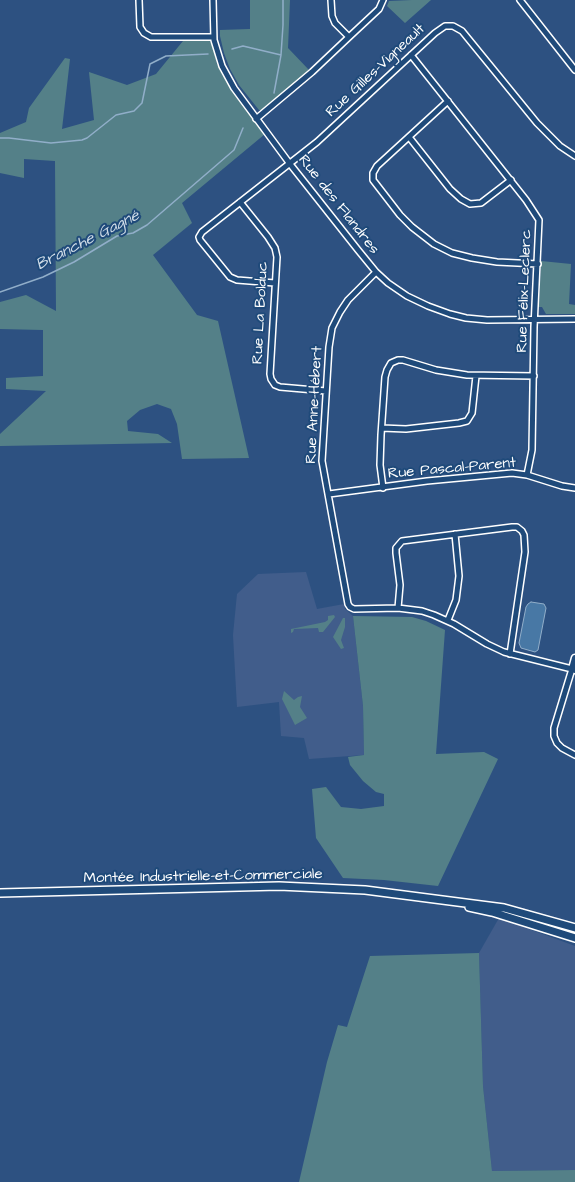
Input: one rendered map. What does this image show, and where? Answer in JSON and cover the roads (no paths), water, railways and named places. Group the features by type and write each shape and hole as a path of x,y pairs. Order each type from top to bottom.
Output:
{"main road":[{"name":"Montée Industrielle-et-Commerciale","path":"0,893 279,886 365,890 504,908 575,928"},
{"name":"Montée Industrielle-et-Commerciale","path":"454,902 507,916 575,938"}],"street":[{"path":"139,0 140,27 144,34 151,37 213,37"},
{"name":"Rue des Flandres","path":"213,0 213,37 222,66 231,83 290,164 376,272 388,283 407,296 428,306 466,318 487,320 575,319"},
{"path":"331,0 332,16 335,23 349,37"},
{"path":"256,119 312,72 379,9 383,0"},
{"path":"520,0 572,61 575,70"},
{"name":"Rue Gilles-Vigneault","path":"275,283 237,280 231,278 199,238 202,232 317,142 434,33 445,26 453,26 462,31 537,123 560,146 575,156"},
{"name":"Rue Félix-Leclerc","path":"411,55 511,180 537,214 539,220 532,452 527,475"},
{"path":"448,101 377,166 374,169 372,176 400,215 412,227 434,244 452,253 484,260 538,264"},
{"path":"409,137 450,189 461,199 470,204 481,204 511,180"},
{"name":"Rue La Bolduc","path":"240,202 275,248 277,260 270,374 272,382 280,387 326,391"},
{"name":"Rue Anne-Hébert","path":"376,272 346,303 334,323 329,347 322,461 347,600 350,607 354,609 398,608"},
{"path":"383,488 380,456 386,373 388,366 394,361 403,360 446,372 476,376 534,376"},
{"path":"382,428 406,429 467,421 472,413 476,376"},
{"name":"Rue Pascal-Parent","path":"329,494 512,473 527,475 562,486 575,488"},
{"path":"510,654 525,552 524,535 522,531 517,527 512,527 402,541 398,544 396,548 400,584 398,608 422,611 448,620 487,644 510,654 573,670"},
{"path":"448,620 456,600 459,581 455,534"},
{"path":"575,658 573,670 554,728 554,736 557,743 562,748 575,755"}],"waterway":[{"name":"Branche Gagné","path":"274,93 281,55 283,0"},
{"path":"232,49 243,46 281,55"},
{"path":"0,138 51,143 82,140 87,138 116,115 134,111 142,103 150,64 166,56 208,54"},
{"name":"Branche Gagné","path":"0,292 43,277 74,262 117,236 133,233 147,225 234,150 243,128"}]}
